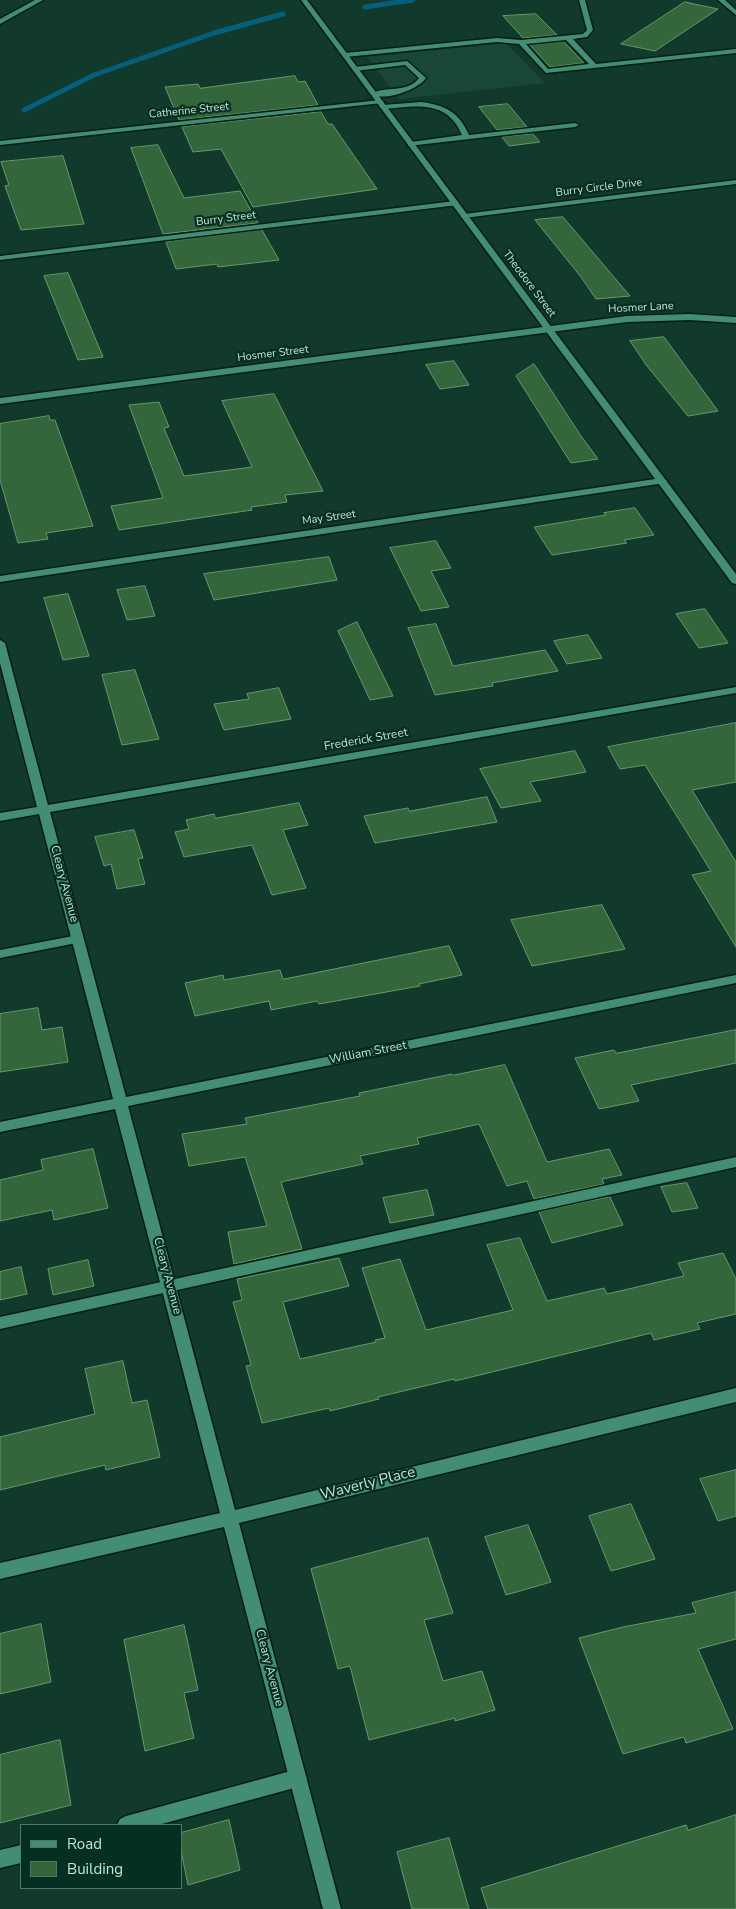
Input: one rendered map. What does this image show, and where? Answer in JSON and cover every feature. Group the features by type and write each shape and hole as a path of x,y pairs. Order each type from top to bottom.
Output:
{"street":[{"path":"0,22 40,0"},
{"name":"Theodore Street","path":"304,0 736,581"},
{"path":"345,55 497,40 521,42 585,36 590,30 582,0"},
{"path":"720,0 736,13"},
{"path":"568,38 594,66"},
{"path":"521,42 546,71 736,51"},
{"path":"355,69 407,63 423,78 421,83 413,87 374,94"},
{"name":"Catherine Street","path":"0,143 381,105 414,104 430,104 455,114 463,126 466,137"},
{"path":"411,144 575,125"},
{"name":"Burry Circle Drive","path":"464,216 736,182"},
{"name":"Burry Street","path":"0,258 455,203"},
{"name":"Hosmer Lane","path":"548,329 627,319 690,317 736,320"},
{"name":"Hosmer Street","path":"0,401 548,329"},
{"name":"May Street","path":"0,579 662,481"},
{"name":"Cleary Avenue","path":"0,643 332,1909"},
{"name":"Frederick Street","path":"0,817 736,690"},
{"path":"0,954 78,939"},
{"name":"William Street","path":"0,1127 736,979"},
{"path":"0,1322 736,1162"},
{"name":"Waverly Place","path":"0,1572 736,1395"},
{"path":"130,1824 298,1778"},
{"path":"0,1860 20,1854"}],"shaded area":[{"path":"506,43 545,83 399,99 367,57"}],"building":[{"path":"685,2 718,9 655,51 621,44"},
{"path":"536,14 557,35 523,38 503,16"},
{"path":"564,42 584,63 550,67 530,45"},
{"path":"295,76 298,82 305,81 318,105 179,120 165,87 198,84 200,88"},
{"path":"508,104 527,127 497,130 479,107"},
{"path":"321,112 328,124 332,124 377,189 253,207 221,149 193,152 182,127"},
{"path":"533,134 540,142 509,146 502,137"},
{"path":"158,145 184,198 240,191 258,223 163,234 131,148"},
{"path":"63,156 84,224 21,230 5,186 9,185 1,162"},
{"path":"563,217 630,296 596,299 581,277 535,220"},
{"path":"262,230 279,260 218,267 217,264 176,269 166,242"},
{"path":"68,273 103,357 78,360 44,276"},
{"path":"664,337 718,411 688,416 647,366 630,341"},
{"path":"454,361 469,385 440,389 426,365"},
{"path":"534,364 598,459 571,463 516,376"},
{"path":"274,394 323,491 285,495 287,502 251,507 252,510 119,530 111,506 163,498 129,405 159,402 169,427 164,428 184,476 252,467 222,401"},
{"path":"49,416 50,420 55,420 93,526 46,533 48,539 18,543 0,480 0,424"},
{"path":"635,508 654,535 624,540 627,543 552,555 534,527 606,515 604,513"},
{"path":"436,541 451,568 431,571 449,607 421,611 390,548"},
{"path":"329,557 337,580 214,600 204,574"},
{"path":"145,586 155,616 127,620 117,590"},
{"path":"68,594 89,656 63,660 44,598"},
{"path":"705,609 728,643 699,648 676,614"},
{"path":"357,622 393,696 370,700 338,631"},
{"path":"436,624 453,666 545,650 558,671 492,683 493,686 435,695 408,628"},
{"path":"588,635 602,658 567,664 554,641"},
{"path":"135,670 159,739 122,745 102,675"},
{"path":"279,688 291,719 224,730 214,704 249,699 247,694"},
{"path":"736,723 736,782 692,790 736,862 736,947 692,875 711,871 645,765 620,769 608,747"},
{"path":"575,751 586,772 530,782 541,801 501,808 480,769"},
{"path":"487,797 497,822 375,843 364,816 408,808 409,811"},
{"path":"299,803 308,825 283,830 306,888 272,895 252,845 184,857 175,832 189,829 186,820 214,814 215,818"},
{"path":"134,830 143,858 138,859 145,884 117,889 111,864 104,866 95,837"},
{"path":"602,905 625,949 532,966 511,920"},
{"path":"449,946 462,975 419,984 420,986 319,1004 317,1001 271,1010 269,1001 195,1016 185,983 223,975 224,980 280,970 283,979"},
{"path":"38,1008 42,1030 62,1027 68,1062 0,1072 0,1014"},
{"path":"736,1030 736,1063 631,1085 639,1101 599,1109 575,1058 614,1050 616,1053"},
{"path":"505,1065 547,1162 609,1149 622,1175 602,1179 604,1184 534,1199 527,1181 507,1186 479,1124 417,1138 419,1144 360,1156 363,1164 281,1182 302,1249 234,1264 228,1232 267,1226 245,1157 189,1166 182,1134 247,1124 245,1118 360,1096 359,1093 452,1074"},
{"path":"93,1149 108,1208 54,1220 52,1210 0,1221 0,1180 43,1170 41,1160"},
{"path":"687,1183 698,1208 672,1212 661,1187"},
{"path":"427,1190 434,1215 390,1223 383,1198"},
{"path":"610,1197 623,1225 552,1243 539,1212"},
{"path":"520,1238 547,1301 604,1288 607,1294 684,1276 678,1263 723,1253 736,1279 736,1314 697,1323 700,1329 654,1340 651,1333 455,1381 454,1379 378,1397 379,1399 330,1411 329,1408 262,1423 246,1366 251,1365 233,1302 242,1300 237,1279 339,1258 349,1286 283,1302 300,1359 376,1342 375,1340 385,1338 362,1268 400,1259 426,1330 513,1310 487,1245"},
{"path":"88,1260 94,1286 53,1295 48,1269"},
{"path":"21,1267 27,1294 0,1300 0,1272"},
{"path":"123,1361 132,1403 147,1400 160,1457 106,1470 105,1465 0,1490 0,1437 95,1414 85,1369"},
{"path":"736,1470 736,1516 718,1521 700,1479"},
{"path":"631,1504 655,1559 611,1571 589,1516"},
{"path":"528,1525 551,1582 506,1595 485,1537"},
{"path":"428,1538 453,1613 424,1620 443,1681 482,1671 495,1710 369,1740 350,1666 338,1669 311,1569"},
{"path":"736,1592 736,1639 698,1649 733,1729 686,1743 684,1737 623,1754 579,1638 623,1627 696,1613 692,1603"},
{"path":"41,1624 51,1682 0,1694 0,1634"},
{"path":"184,1625 198,1690 184,1693 194,1738 145,1751 124,1640"},
{"path":"60,1740 71,1805 0,1823 0,1755"},
{"path":"736,1815 736,1909 488,1909 481,1888 686,1825 688,1830"},
{"path":"229,1820 240,1870 188,1885 182,1856 182,1833"},
{"path":"449,1838 469,1909 412,1909 397,1852"}],"waterway":[{"path":"365,7 413,0"},
{"path":"24,110 94,75 214,33 283,14"}]}
